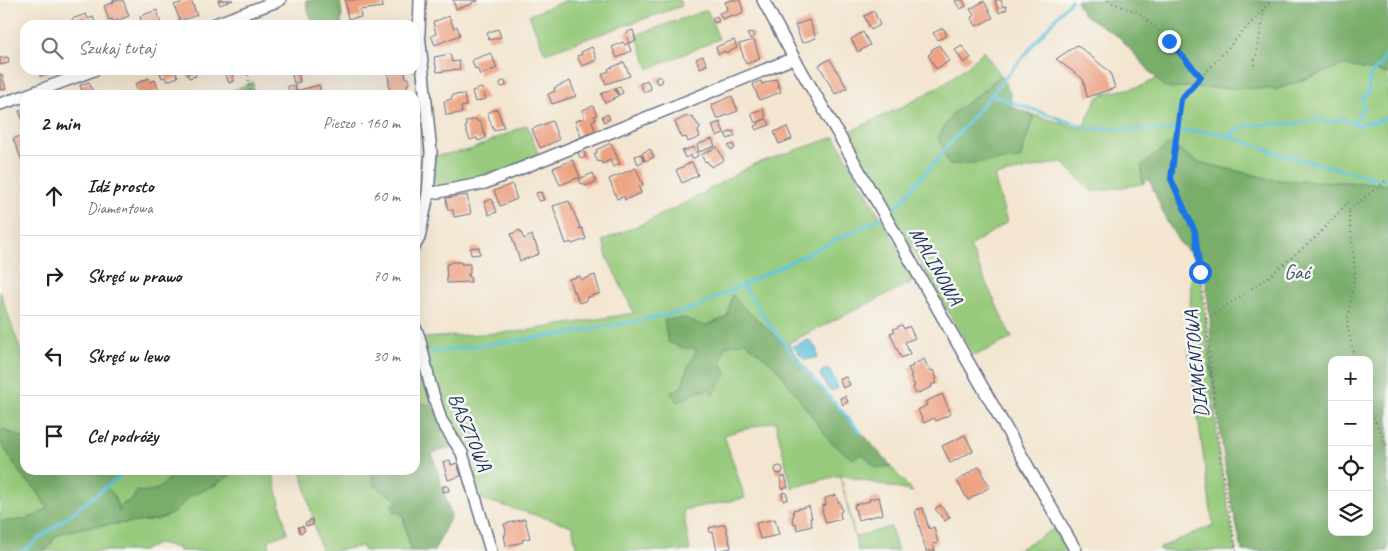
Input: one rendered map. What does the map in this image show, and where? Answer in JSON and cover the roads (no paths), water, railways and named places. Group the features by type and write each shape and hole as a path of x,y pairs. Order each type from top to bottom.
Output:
{"street":[{"path":"226,20 280,0"},
{"path":"420,0 420,20"},
{"name":"MALINOWA","path":"763,0 794,58 1076,551"},
{"path":"420,44 431,152 428,194 420,233"},
{"path":"428,194 485,183 794,58"},
{"path":"40,90 80,75"},
{"path":"0,104 20,97"},
{"name":"BASZTOWA","path":"420,341 441,420 462,453 491,551"}],"water":[{"path":"809,340 816,348 818,357 806,360 793,346"},
{"path":"830,370 838,388 832,391 829,390 820,375 822,371"}],"waterway":[{"path":"893,211 1071,0"},
{"path":"1353,124 1364,106 1362,99 1368,93 1370,75 1381,65 1383,57 1388,51"},
{"path":"991,95 1087,128 1215,132 1279,154 1382,180 1388,178"},
{"path":"1230,136 1234,131 1249,125 1306,123 1318,119 1329,123 1342,118 1359,126 1366,121 1372,123 1388,117"},
{"path":"431,352 566,334 683,312 695,308 881,218"},
{"path":"742,284 765,319 801,365 861,433"},
{"path":"23,551 122,475"}],"park label":[{"name":"Gać","path":"1297,272"}]}
